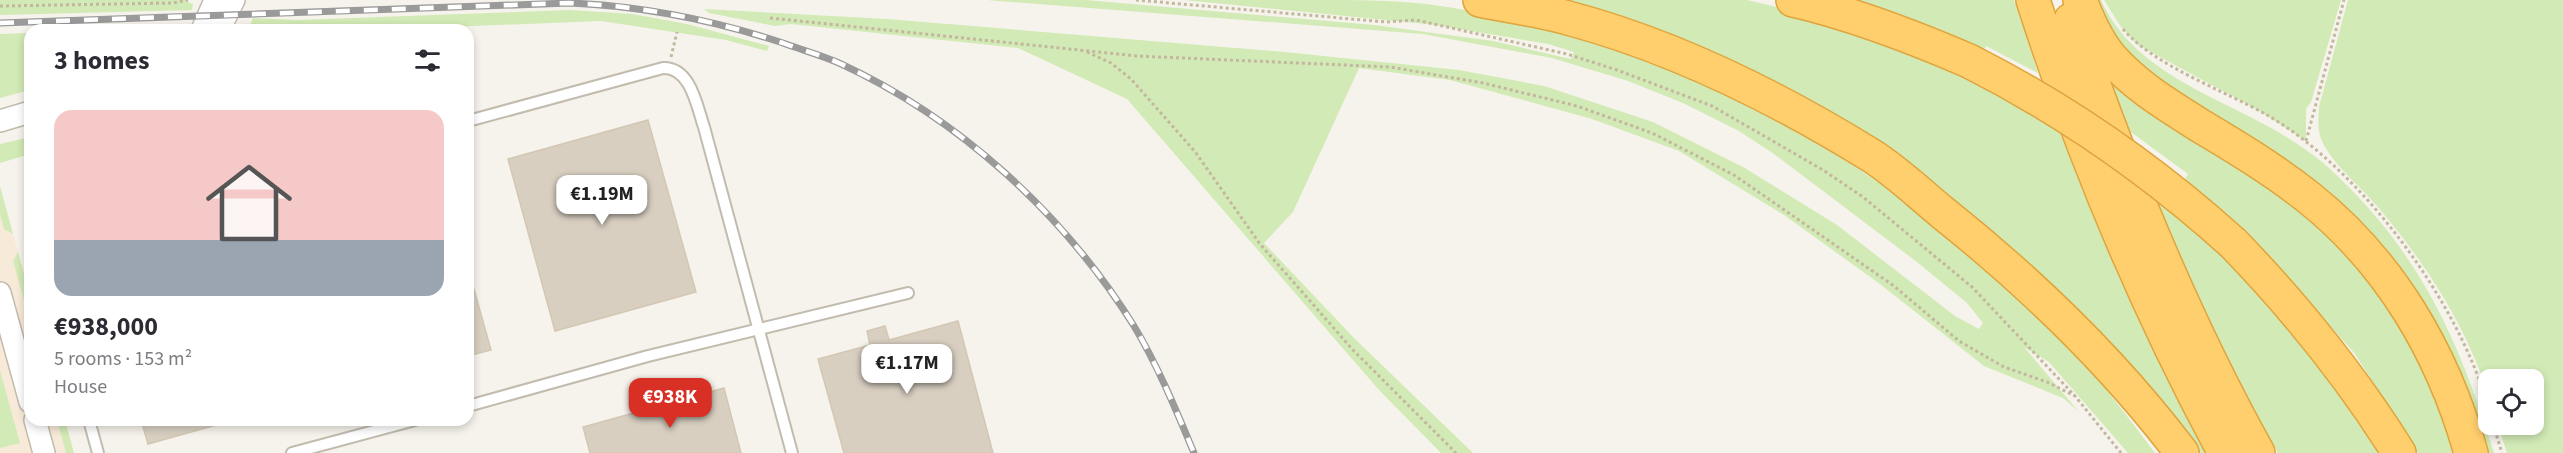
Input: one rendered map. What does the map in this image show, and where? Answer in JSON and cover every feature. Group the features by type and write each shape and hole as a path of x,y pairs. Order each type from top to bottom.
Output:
{"highway":[{"path":"1480,0 1568,18 1670,53 1768,97 1874,158 2035,289 2103,359 2182,453"},
{"path":"1793,0 1860,18 1969,61 2022,88 2112,145 2160,181 2233,243 2275,287 2331,353 2399,453"},
{"path":"2033,0 2070,110 2115,225 2164,333 2225,453"},
{"path":"2064,0 2102,108 2158,249 2235,411 2258,453"},
{"path":"2080,0 2100,42 2124,72 2154,97 2244,152 2308,197 2351,235 2372,259 2415,318 2434,354 2455,403 2471,453"}],"street":[{"path":"205,24 215,0"},
{"path":"222,24 234,0"},
{"path":"0,121 24,114"},
{"path":"0,293 24,380"},
{"path":"37,426 44,453"}],"lane":[{"path":"474,119 668,68 678,72 689,84 704,127 792,453"},
{"path":"474,404 637,359 908,293"},
{"path":"91,426 98,453"},
{"path":"292,453 393,426"}],"path":[{"path":"0,6 173,3 188,0"},
{"path":"1136,0 1386,22 1416,20 1567,54 1663,86 1702,102 1823,170 1863,197 1972,287 2075,396 2121,453"},
{"path":"2306,141 2344,0"},
{"path":"770,18 1137,56 1390,67 1483,83 1577,106 1652,133 1734,175 1894,286 1959,341 2004,367 2047,382 2075,396"},
{"path":"668,68 677,32"},
{"path":"1083,50 1111,63 1131,79 1196,153 1260,244 1353,350 1456,453"},
{"path":"2496,435 2502,453"}],"shaded area":[{"path":"0,214 4,229 13,234 18,252 13,261 24,300 24,426 59,426 66,453 0,453"}],"green space":[{"path":"0,0 186,0 193,4 192,10 0,15"},
{"path":"987,0 1086,0 1374,25 1493,41 1571,59 1574,52 1548,44 1436,25 1184,0 1359,0 1426,4 1506,18 1587,40 1666,69 1744,104 1820,145 1891,191 1958,242 2018,296 2080,360 2155,453 2128,453 2049,362 2024,347 2079,412 2063,398 1984,366 1880,284 1784,215 1679,151 1592,119 1450,80 1359,68 1293,212 1264,243 1354,338 1473,453 1441,453 1379,390 1127,99 1018,48 791,24 775,26 709,13 704,9 887,19 1285,52 1459,70 1544,86 1653,122 1743,167 1837,225 1955,316 1979,329 1983,323 1967,303 1917,262 1774,154 1739,131 1683,103 1628,81 1552,58 1423,34"},
{"path":"1539,0 1747,0 1811,15 1946,63 2061,129 2119,278 2208,453 2194,453 1954,205"},
{"path":"1854,0 2014,0 2038,73 1986,46 1984,51 1905,17"},
{"path":"2086,0 2101,0 2118,28 2140,51 2165,71 2251,117 2314,155 2363,202 2387,230 2427,289 2458,352 2478,404 2478,435 2488,435 2494,453 2477,453 2408,295 2153,87"},
{"path":"2104,0 2341,0 2311,102 2306,109 2306,141 2258,110 2138,45 2121,27"},
{"path":"2348,0 2563,0 2563,453 2507,453 2501,435 2544,435 2544,369 2479,369 2456,319 2427,271 2394,227 2336,163 2322,142 2319,107"},
{"path":"569,10 632,14 687,24 769,46 767,51 726,40 601,21 474,26 474,24 250,24 253,18 297,20"},
{"path":"24,33 24,92 0,98 0,34"},
{"path":"2103,64 2247,161 2378,276 2463,453 2418,453 2355,354 2266,253 2185,179 2188,174 2124,127"},
{"path":"24,138 24,156 0,163 0,144"},
{"path":"0,186 13,234 4,229 0,214"},
{"path":"2152,194 2272,299 2385,453 2278,453 2212,325"},
{"path":"18,252 24,274 24,300 13,261"},
{"path":"0,371 20,443 0,448"},
{"path":"59,426 67,426 74,453 66,453"}],"building":[{"path":"648,120 696,292 555,331 508,159"},
{"path":"474,289 491,350 474,354"},
{"path":"958,321 993,453 844,453 818,359 870,345 867,331 885,326 889,340"},
{"path":"724,388 741,453 590,453 583,427"},
{"path":"143,426 213,426 148,444"}],"railway":[{"path":"0,23 570,3 624,7 704,21 825,57 883,85 926,112 967,141 1042,208 1075,245 1134,326 1159,372 1194,453"}]}
